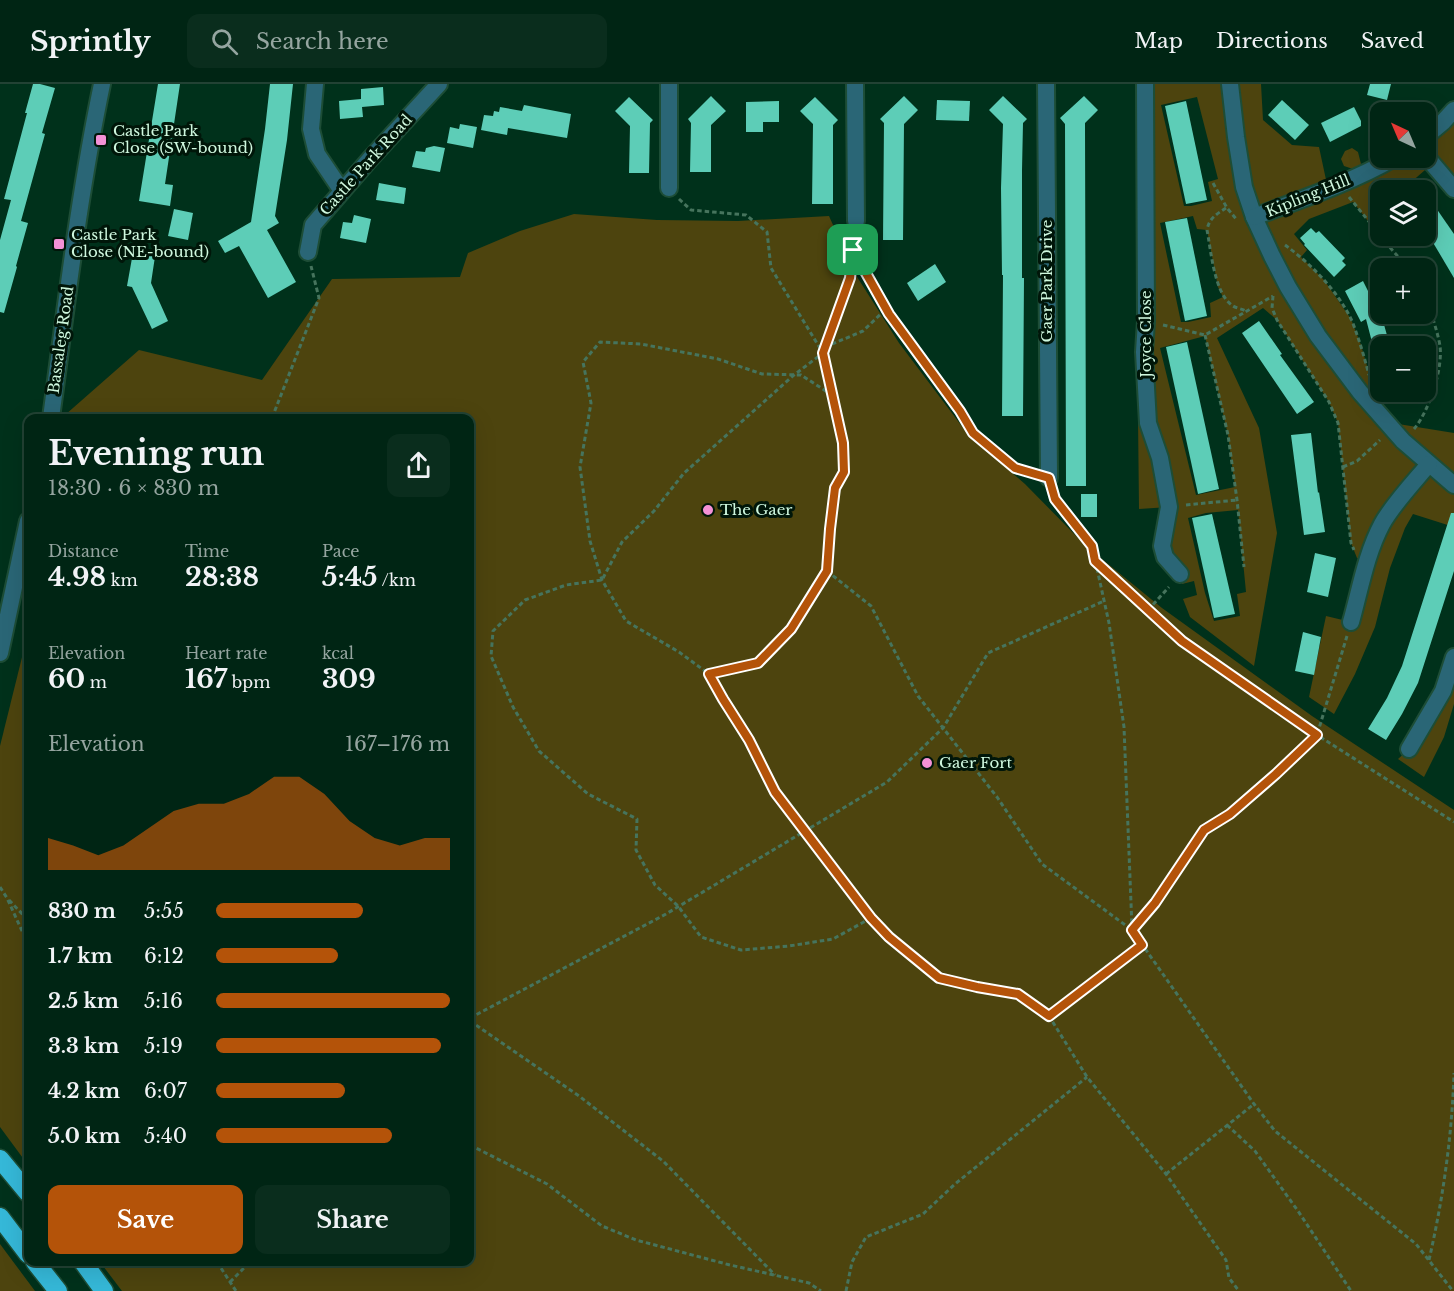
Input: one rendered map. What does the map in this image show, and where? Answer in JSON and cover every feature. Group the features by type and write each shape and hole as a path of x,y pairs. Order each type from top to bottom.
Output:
{"highway":[{"path":"0,1159 24,1188"},
{"path":"0,1217 24,1249"},
{"path":"38,1266 58,1291"},
{"path":"86,1266 104,1291"}],"street":[{"name":"Bassaleg Road","path":"52,414 71,263 102,84"},
{"path":"315,84 311,129 317,154 342,191"},
{"name":"Castle Park Road","path":"308,252 313,225 439,84"},
{"path":"669,84 669,188"},
{"path":"855,84 856,221"},
{"name":"Gaer Park Drive","path":"1046,84 1049,478"},
{"name":"Joyce Close","path":"1145,84 1146,321 1144,352 1148,423 1160,458 1169,507 1162,546 1165,557 1180,574"},
{"path":"1230,84 1244,187 1258,224 1288,287 1318,336 1360,392 1397,435 1454,485"},
{"path":"1436,128 1454,110"},
{"name":"Kipling Hill","path":"1258,224 1376,168"},
{"path":"1436,168 1454,189"},
{"path":"1351,622 1367,562 1383,523 1429,464"},
{"path":"0,653 24,540"},
{"path":"1409,749 1443,691 1454,657"}],"path":[{"path":"1339,185 1370,223"},
{"path":"669,188 691,210 746,215 767,232 771,268 823,353 843,443 844,472 835,488 827,571 791,629 758,663 709,674"},
{"path":"1227,208 1213,217 1208,223 1207,230 1218,287 1233,306 1246,311"},
{"path":"602,580 622,542 654,511 684,473 794,375 823,353 850,278 856,221"},
{"path":"1258,224 1301,256 1324,280 1351,319 1370,376"},
{"path":"1389,246 1400,258"},
{"path":"853,250 886,309 960,411 973,433 1015,468 1049,478 1055,499 1092,546 1109,622 1124,727 1132,930"},
{"path":"274,414 319,298 308,252"},
{"path":"1146,321 1205,335 1288,287"},
{"path":"1273,296 1272,308 1277,320 1329,402 1338,423 1350,543 1357,558 1367,562"},
{"path":"825,347 863,331 886,309"},
{"path":"1343,467 1357,461 1397,435 1417,427 1432,396 1439,372 1440,346 1433,324"},
{"path":"1205,335 1228,435 1244,567"},
{"path":"832,395 801,375 762,374 718,359 641,344 600,342 583,362 591,403 580,467 590,541 602,580 626,621 679,652 709,674 749,740 775,792 871,918 889,937 939,978 1018,994 1049,1016 1087,1077 1166,1174 1226,1260 1229,1278 1239,1291"},
{"path":"1169,507 1237,500"},
{"path":"1095,561 1182,641 1317,735 1454,822"},
{"path":"827,571 871,606 918,696 997,797 1042,864 1132,930 1275,1131 1416,1244 1453,1291"},
{"path":"1148,610 1180,574"},
{"path":"602,580 566,585 525,600 493,631 490,656 513,707 539,751 588,794 637,819 636,850 655,885 678,906 701,937 741,950 789,945 833,939 871,918"},
{"path":"474,1018 678,906 887,782 943,728 988,653 1104,601"},
{"path":"1132,930 1155,903 1204,830 1230,814 1317,735 1351,622"},
{"path":"0,889 24,916"},
{"path":"7,898 24,935"},
{"path":"1049,1016 1142,945"},
{"path":"474,1023 579,1096 663,1161 775,1275"},
{"path":"1429,1260 1437,1225 1448,1150 1454,1073"},
{"path":"846,1291 852,1262 866,1237 923,1214 955,1184 1087,1077"},
{"path":"1166,1174 1254,1104"},
{"path":"1227,1125 1255,1151 1351,1291"},
{"path":"474,1147 547,1184 602,1226 636,1240 730,1265 809,1282 821,1291"},
{"path":"220,1266 236,1291"},
{"path":"230,1282 246,1266"}],"shaded area":[{"path":"1145,84 1261,84 1263,120 1292,145 1319,147 1328,189 1373,168 1427,168 1414,180 1370,180 1370,219 1368,221 1353,202 1309,219 1294,234 1307,250 1301,257 1324,280 1351,319 1370,376 1372,406 1386,422 1454,433 1454,527 1413,514 1405,528 1390,568 1375,627 1355,674 1334,714 1309,697 1326,616 1351,622 1367,563 1357,558 1351,543 1338,423 1329,402 1277,320 1263,308 1217,338 1259,428 1277,533 1254,666 1190,617 1183,599 1197,595 1194,581 1182,584 1180,574 1165,557 1169,507 1139,509 1138,417 1147,402","holes":["1197,97 1218,179 1208,182 1212,201 1184,206 1161,105","1193,216 1197,229 1207,230 1218,287 1223,297 1210,303 1211,317 1181,322 1160,223","1205,336 1228,435 1235,487 1196,495 1160,348","1238,510 1246,592 1237,594 1240,616 1214,621 1205,593 1188,518 1206,513"]},
{"path":"1454,110 1454,189 1436,168 1436,127"},
{"path":"1352,148 1358,152 1361,164 1356,170 1344,166 1341,159 1345,151"},
{"name":"Gaer Fort","path":"574,214 657,220 738,221 829,216 854,272 899,343 970,437 1025,484 1086,546 1162,608 1312,716 1454,810 1454,1291 122,1291 103,1266 474,1266 474,414 66,414 139,350 262,380 332,279 460,277 468,253 520,231"},
{"path":"24,649 24,1160 0,1127 0,746"},
{"path":"1454,657 1454,704 1444,737 1424,777 1398,759 1409,749"},
{"path":"0,1244 35,1291 0,1291"}],"building":[{"path":"33,84 55,88 21,221 28,223 4,313 0,312 0,240 11,200 4,199"},
{"path":"158,84 180,84 165,184 173,185 170,206 139,201"},
{"path":"270,84 293,84 275,216 279,223 267,230 296,282 268,298 239,246 225,253 218,241 251,222"},
{"path":"1370,84 1391,84 1387,100 1367,95"},
{"path":"383,87 384,105 362,107 363,117 340,119 339,101 361,99 361,89"},
{"path":"711,96 726,111 711,125 711,172 690,172 691,123 688,119"},
{"path":"904,96 918,110 904,124 903,240 883,240 884,123 880,119"},
{"path":"1003,96 1027,119 1023,123 1022,170 1023,416 1002,416 1003,124 989,110"},
{"path":"1084,96 1098,110 1085,123 1086,486 1066,486 1065,124 1060,118"},
{"path":"629,97 653,120 650,123 649,173 629,173 630,126 615,111"},
{"path":"815,97 838,120 833,125 833,204 812,204 813,124 800,111"},
{"path":"937,100 970,101 969,121 936,120"},
{"path":"1282,100 1309,125 1295,140 1268,115"},
{"path":"779,101 779,122 763,122 763,132 746,132 746,102"},
{"path":"1186,101 1207,200 1186,204 1165,106"},
{"path":"524,105 571,114 567,138 508,128 507,135 481,130 484,115 493,116 494,111 499,112 500,107 522,111"},
{"path":"1354,107 1361,126 1330,142 1321,123"},
{"path":"460,124 477,127 473,148 447,143 450,127 459,129"},
{"path":"434,146 445,148 440,172 412,167 416,151 425,152 426,148"},
{"path":"379,183 406,188 404,204 376,200"},
{"path":"1436,208 1454,234 1454,278 1435,246"},
{"path":"174,209 193,213 188,240 168,236"},
{"path":"354,215 371,219 366,243 340,238 343,222 352,223"},
{"path":"1187,218 1207,316 1185,321 1165,222"},
{"path":"1311,228 1316,233 1319,231 1345,258 1342,261 1346,265 1334,277 1300,238"},
{"path":"134,247 156,250 151,283 168,321 152,329 132,287 127,286"},
{"path":"935,264 946,282 918,301 907,283"},
{"path":"1363,281 1370,295 1370,324 1384,324 1387,336 1370,336 1366,319 1361,322 1345,291"},
{"path":"1259,321 1314,402 1297,414 1242,333"},
{"path":"1187,342 1219,489 1198,494 1166,347"},
{"path":"1311,433 1325,532 1304,535 1291,435"},
{"path":"1081,494 1097,494 1097,517 1081,517"},
{"path":"1451,513 1454,513 1454,571 1418,683 1386,740 1368,729 1387,698 1402,666"},
{"path":"1212,514 1235,614 1214,618 1192,518"},
{"path":"1315,553 1336,558 1328,597 1307,592"},
{"path":"1303,632 1321,637 1314,675 1295,671"}],"place":[{"name":"Castle Park Close (SW-bound)","path":"101,140"},
{"name":"Castle Park Close (NE-bound)","path":"59,244"},
{"name":"The Gaer","path":"708,510"},
{"name":"Gaer Fort","path":"927,763"}],"route":[{"path":"853,250 889,314 960,411 973,433 1015,468 1049,478 1055,499 1092,546 1095,561 1182,641 1317,735 1230,814 1204,830 1155,903 1132,930 1142,945 1049,1016 1018,994 939,978 889,937 871,918 775,792 749,740 709,674 758,663 791,629 827,571 835,488 844,472 843,443 823,353 850,278 853,250"}]}
